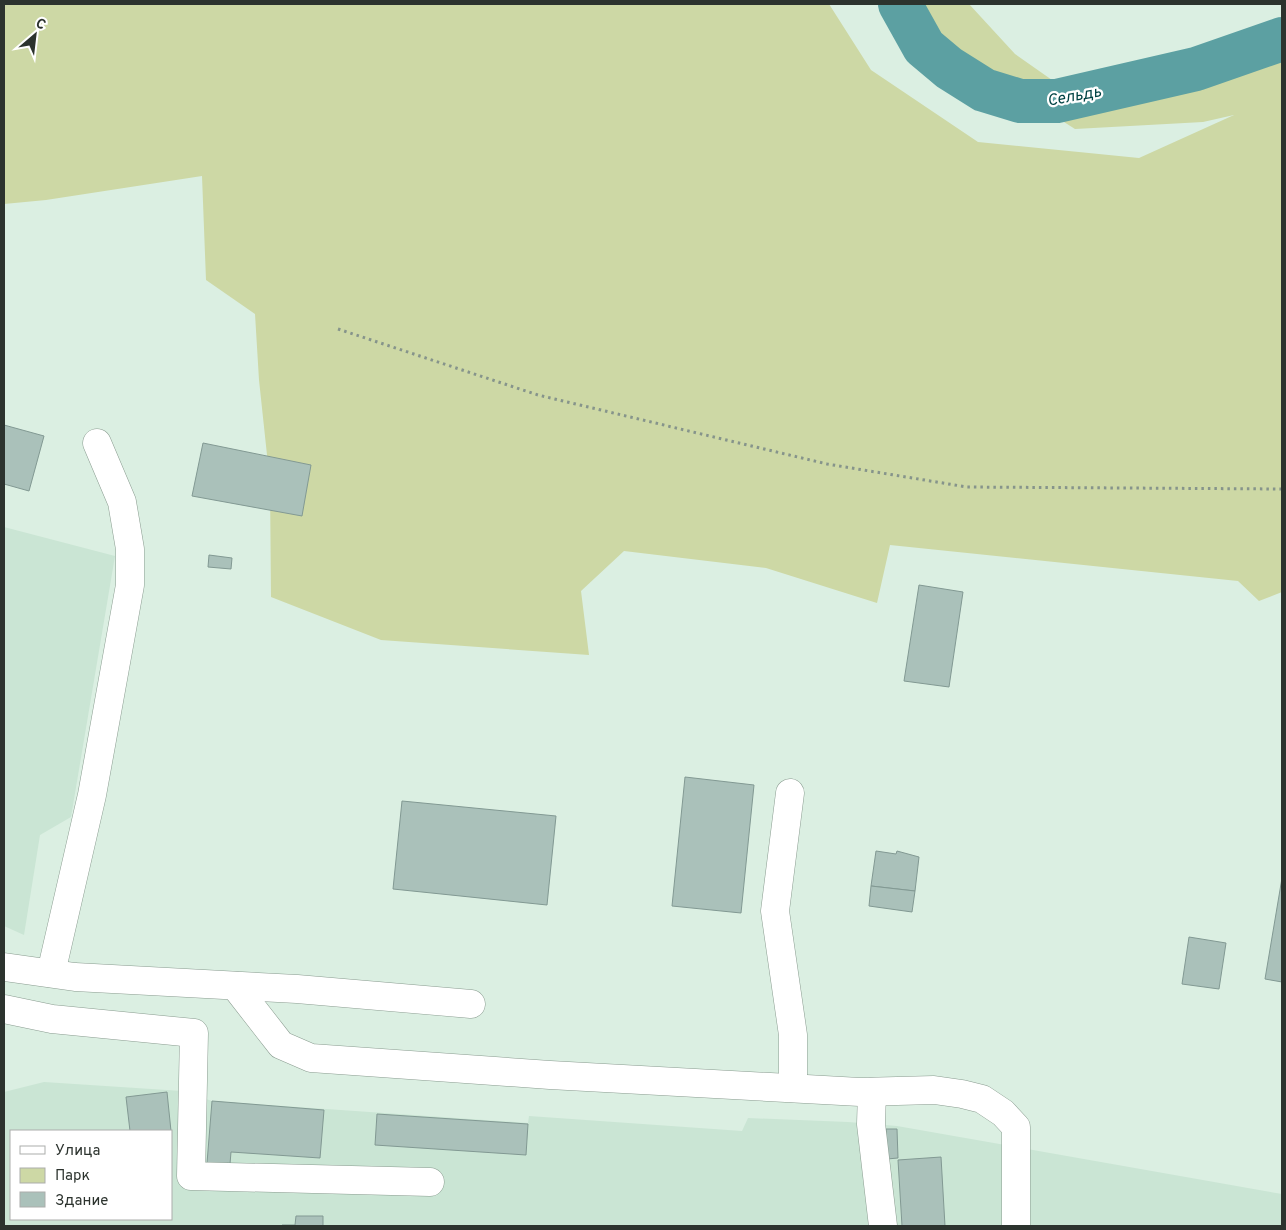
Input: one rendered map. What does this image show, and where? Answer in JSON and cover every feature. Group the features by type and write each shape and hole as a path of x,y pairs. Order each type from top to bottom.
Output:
{"lane":[{"path":"51,973 92,795 130,585 130,549 122,502 97,443"},
{"path":"790,793 775,911 793,1035 793,1088"},
{"path":"4,967 75,977 297,989 471,1004"},
{"path":"235,986 281,1045 311,1058 560,1076 793,1088 872,1092 934,1090 982,1099 1004,1113 1016,1127 1016,1226"},
{"path":"4,1009 52,1019 194,1033 191,1176 430,1182"},
{"path":"872,1092 871,1124 883,1226"}],"path":[{"path":"338,329 538,394 826,464 967,487 1282,489"}],"shaded area":[{"path":"4,527 115,556 71,817 40,835 24,935 4,926"},
{"path":"44,1082 182,1091 212,1101 528,1123 529,1116 742,1131 748,1118 897,1126 1282,1194 1282,1226 4,1226 4,1092"}],"green space":[{"path":"4,4 829,4 871,70 978,142 1139,158 1234,115 1203,122 1075,129 965,59 888,4 969,4 1015,54 1052,80 1103,75 1178,56 1282,24 1282,592 1259,601 1238,581 890,545 877,603 766,568 624,551 581,591 589,655 381,640 271,597 270,483 259,380 255,314 206,280 202,176 46,200 4,204"}],"building":[{"path":"4,425 44,436 29,491 4,484"},
{"path":"203,443 311,465 302,516 192,496"},
{"path":"209,555 232,558 231,569 208,567"},
{"path":"919,585 963,592 949,687 904,681"},
{"path":"685,777 754,785 741,913 672,906"},
{"path":"402,801 556,816 547,905 393,889"},
{"path":"876,851 896,854 897,851 919,857 915,891 871,886"},
{"path":"1282,878 1282,982 1265,979"},
{"path":"871,886 915,891 912,912 869,906"},
{"path":"1189,937 1226,943 1219,989 1182,984"},
{"path":"167,1092 171,1130 130,1130 126,1097"},
{"path":"212,1101 324,1110 320,1158 231,1152 230,1164 207,1163"},
{"path":"377,1114 528,1124 526,1155 375,1145"},
{"path":"886,1129 897,1129 898,1158 887,1159"},
{"path":"941,1157 945,1226 902,1226 898,1160"},
{"path":"296,1216 323,1216 323,1226 282,1226 295,1225"}],"waterway":[{"name":"Сельдь","path":"900,4 924,47 949,68 984,90 1020,101 1057,101 1196,69 1282,39"}]}
